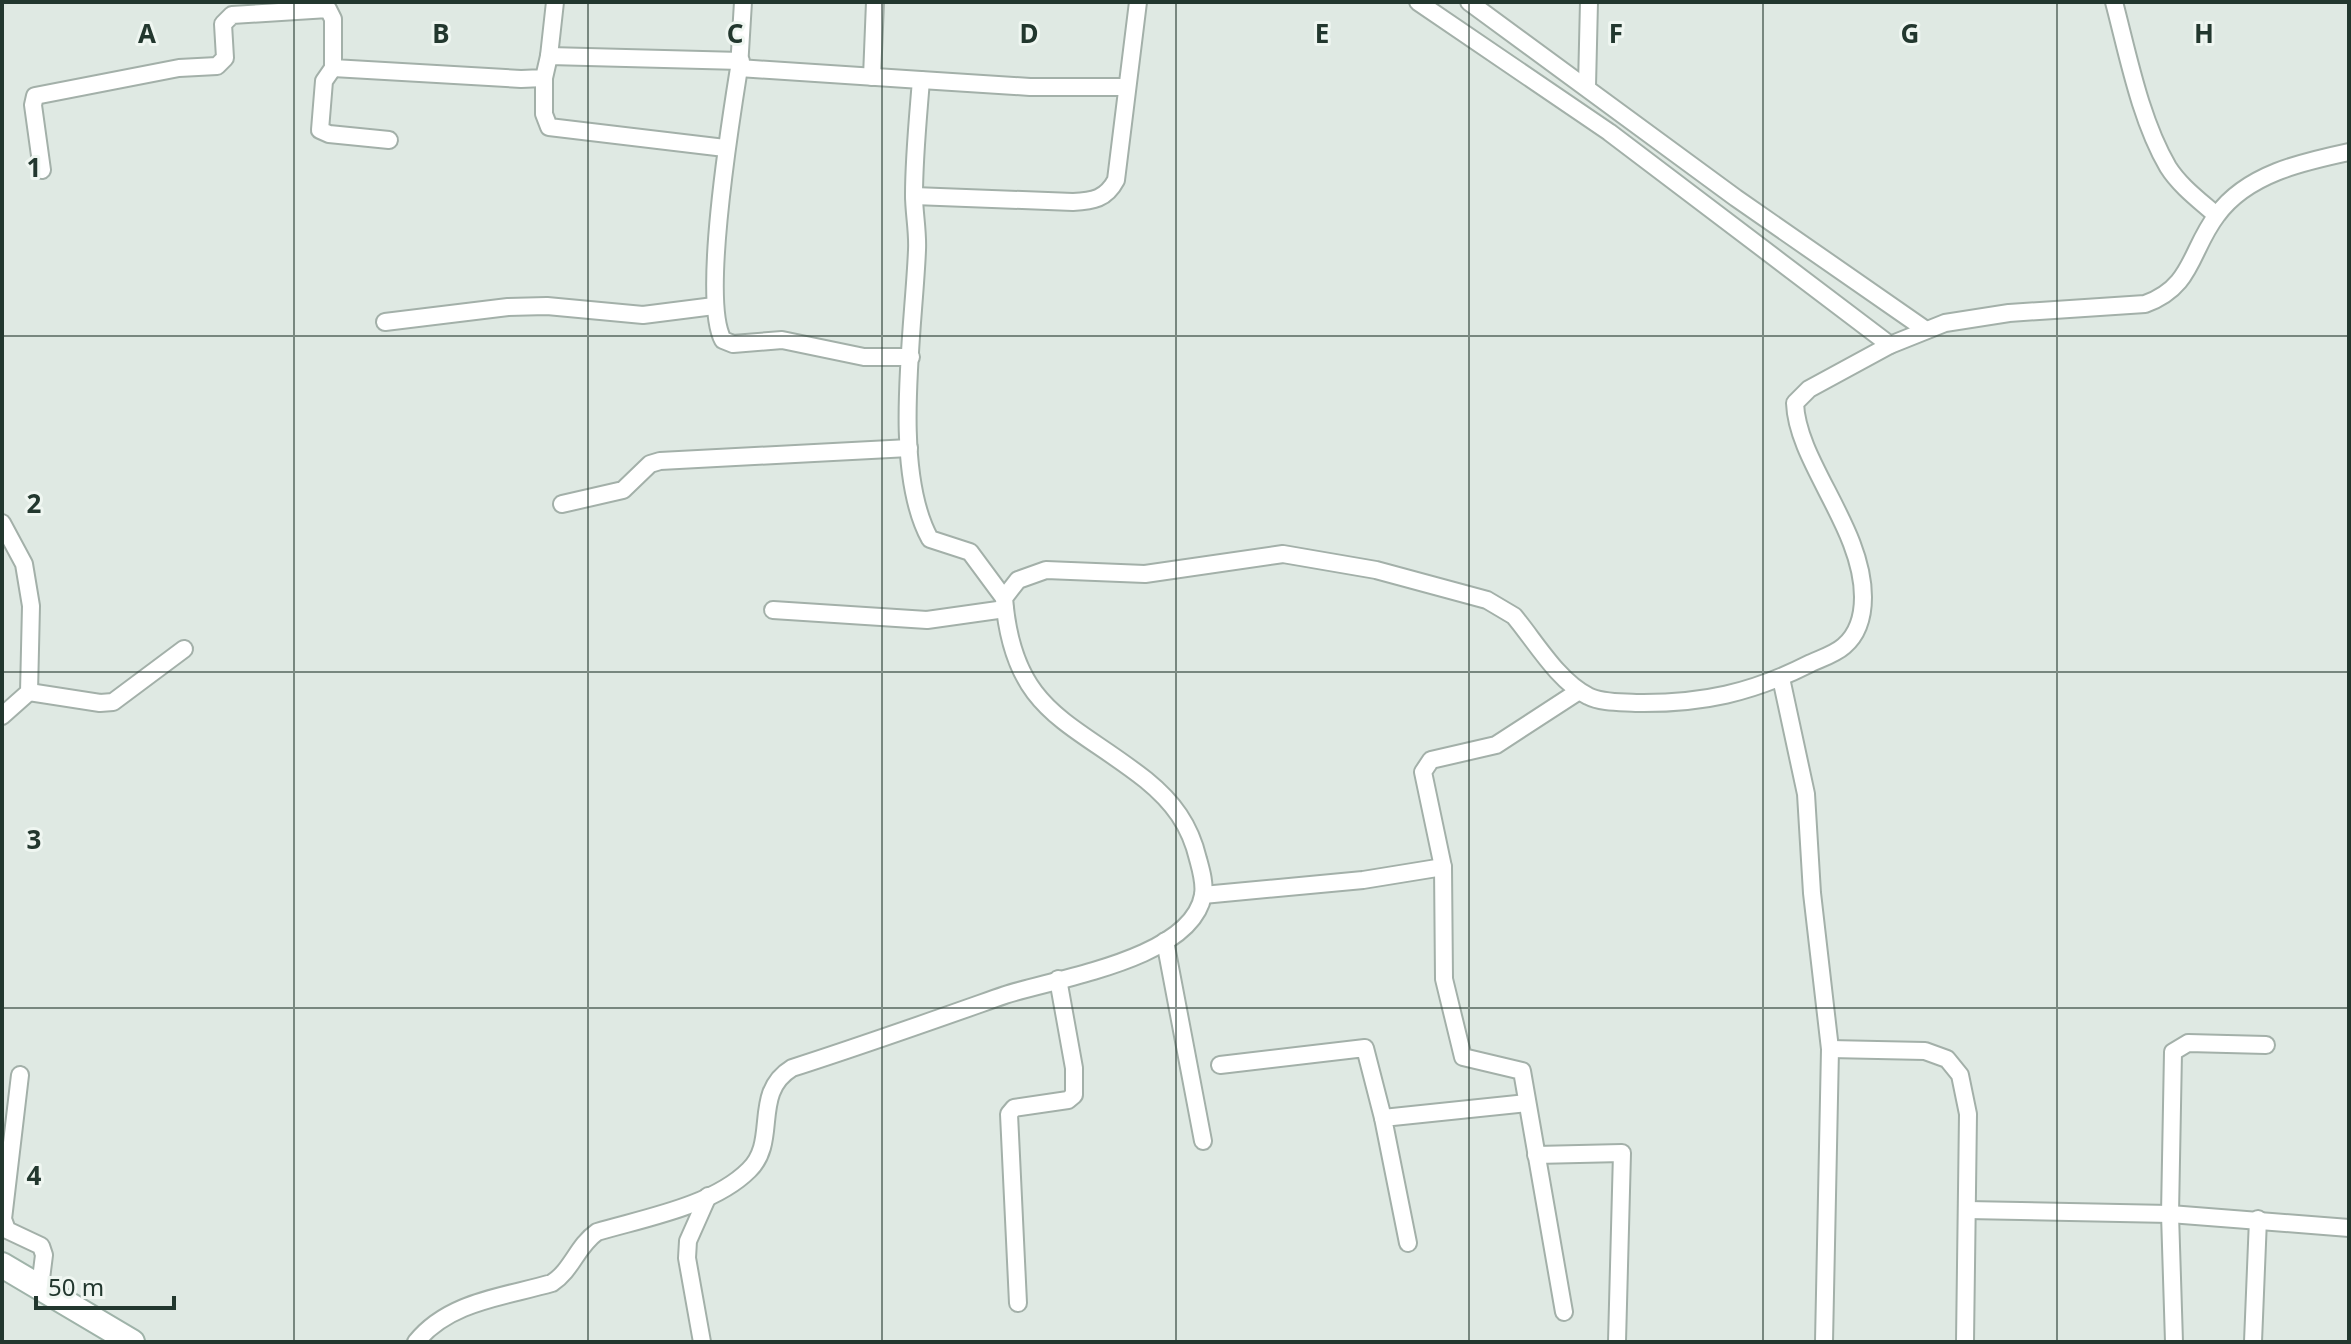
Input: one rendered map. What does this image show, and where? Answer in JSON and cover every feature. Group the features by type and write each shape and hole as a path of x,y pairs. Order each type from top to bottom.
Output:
{"street":[{"path":"555,2 544,78 545,122 556,130 725,148"},
{"path":"743,2 740,65 725,148 714,306 718,331 723,340 733,344 782,340 864,357 911,357"},
{"path":"872,77 875,2"},
{"path":"914,196 1073,202 1100,198 1109,192 1116,180 1138,2"},
{"path":"1418,2 1609,132 1890,345"},
{"path":"1469,2 1488,8 1736,198 1926,330"},
{"path":"1587,86 1589,2"},
{"path":"2114,2 2152,131 2168,167 2181,184 2216,215"},
{"path":"42,170 33,105 35,96 179,68 217,66 225,58 226,9 328,9 333,19 333,68 324,81 320,130 329,134 389,140"},
{"path":"549,56 740,65 1030,87 1127,87"},
{"path":"333,68 499,79 544,78"},
{"path":"416,1342 437,1320 452,1310 552,1283 564,1275 586,1240 597,1232 708,1196 750,1170 760,1152 771,1089 779,1076 792,1068 1058,979 1123,962 1165,941 1185,926 1203,895 1195,844 1181,813 1146,780 1068,728 1043,703 1026,680 1014,654 1004,604 970,552 930,539 919,510 909,448 917,249 914,196 921,80"},
{"path":"773,610 927,620 1004,604 1018,580 1046,570 1145,574 1283,554 1327,559 1473,596 1502,607 1514,616 1579,691 1590,698 1682,704 1712,700 1781,678 1843,647 1858,630 1863,596 1857,561 1836,504 1796,423 1795,403 1809,389 1890,345 1945,323 2009,313 2145,304 2165,297 2182,280 2216,215 2237,194 2265,177 2303,161 2349,152"},
{"path":"385,322 508,307 547,306 643,315 714,306"},
{"path":"562,504 623,490 650,464 660,461 909,448"},
{"path":"2,523 24,564 31,606 29,692 2,716"},
{"path":"29,692 100,703 113,702 184,649"},
{"path":"1781,678 1806,794 1812,893 1830,1049 1824,1342"},
{"path":"1564,1312 1522,1071 1463,1057 1444,979 1443,867 1423,772 1425,765 1496,745 1579,691"},
{"path":"1203,895 1363,880 1443,867"},
{"path":"1165,941 1203,1141"},
{"path":"1018,1303 1009,1114 1014,1108 1068,1100 1074,1095 1074,1068 1058,979"},
{"path":"2174,1342 2170,1214 2173,1052 2179,1045 2188,1043 2266,1045"},
{"path":"1220,1065 1365,1048 1383,1118 1408,1243"},
{"path":"1830,1049 1925,1051 1947,1059 1960,1075 1968,1114 1965,1342"},
{"path":"20,1075 3,1219 7,1230 41,1246 44,1255 40,1287"},
{"path":"1383,1118 1527,1103"},
{"path":"1536,1155 1622,1153 1617,1342"},
{"path":"702,1342 687,1258 688,1241 708,1196"},
{"path":"1967,1210 2170,1214 2349,1228"},
{"path":"2253,1342 2258,1219"},
{"path":"2,1265 132,1342"}]}
